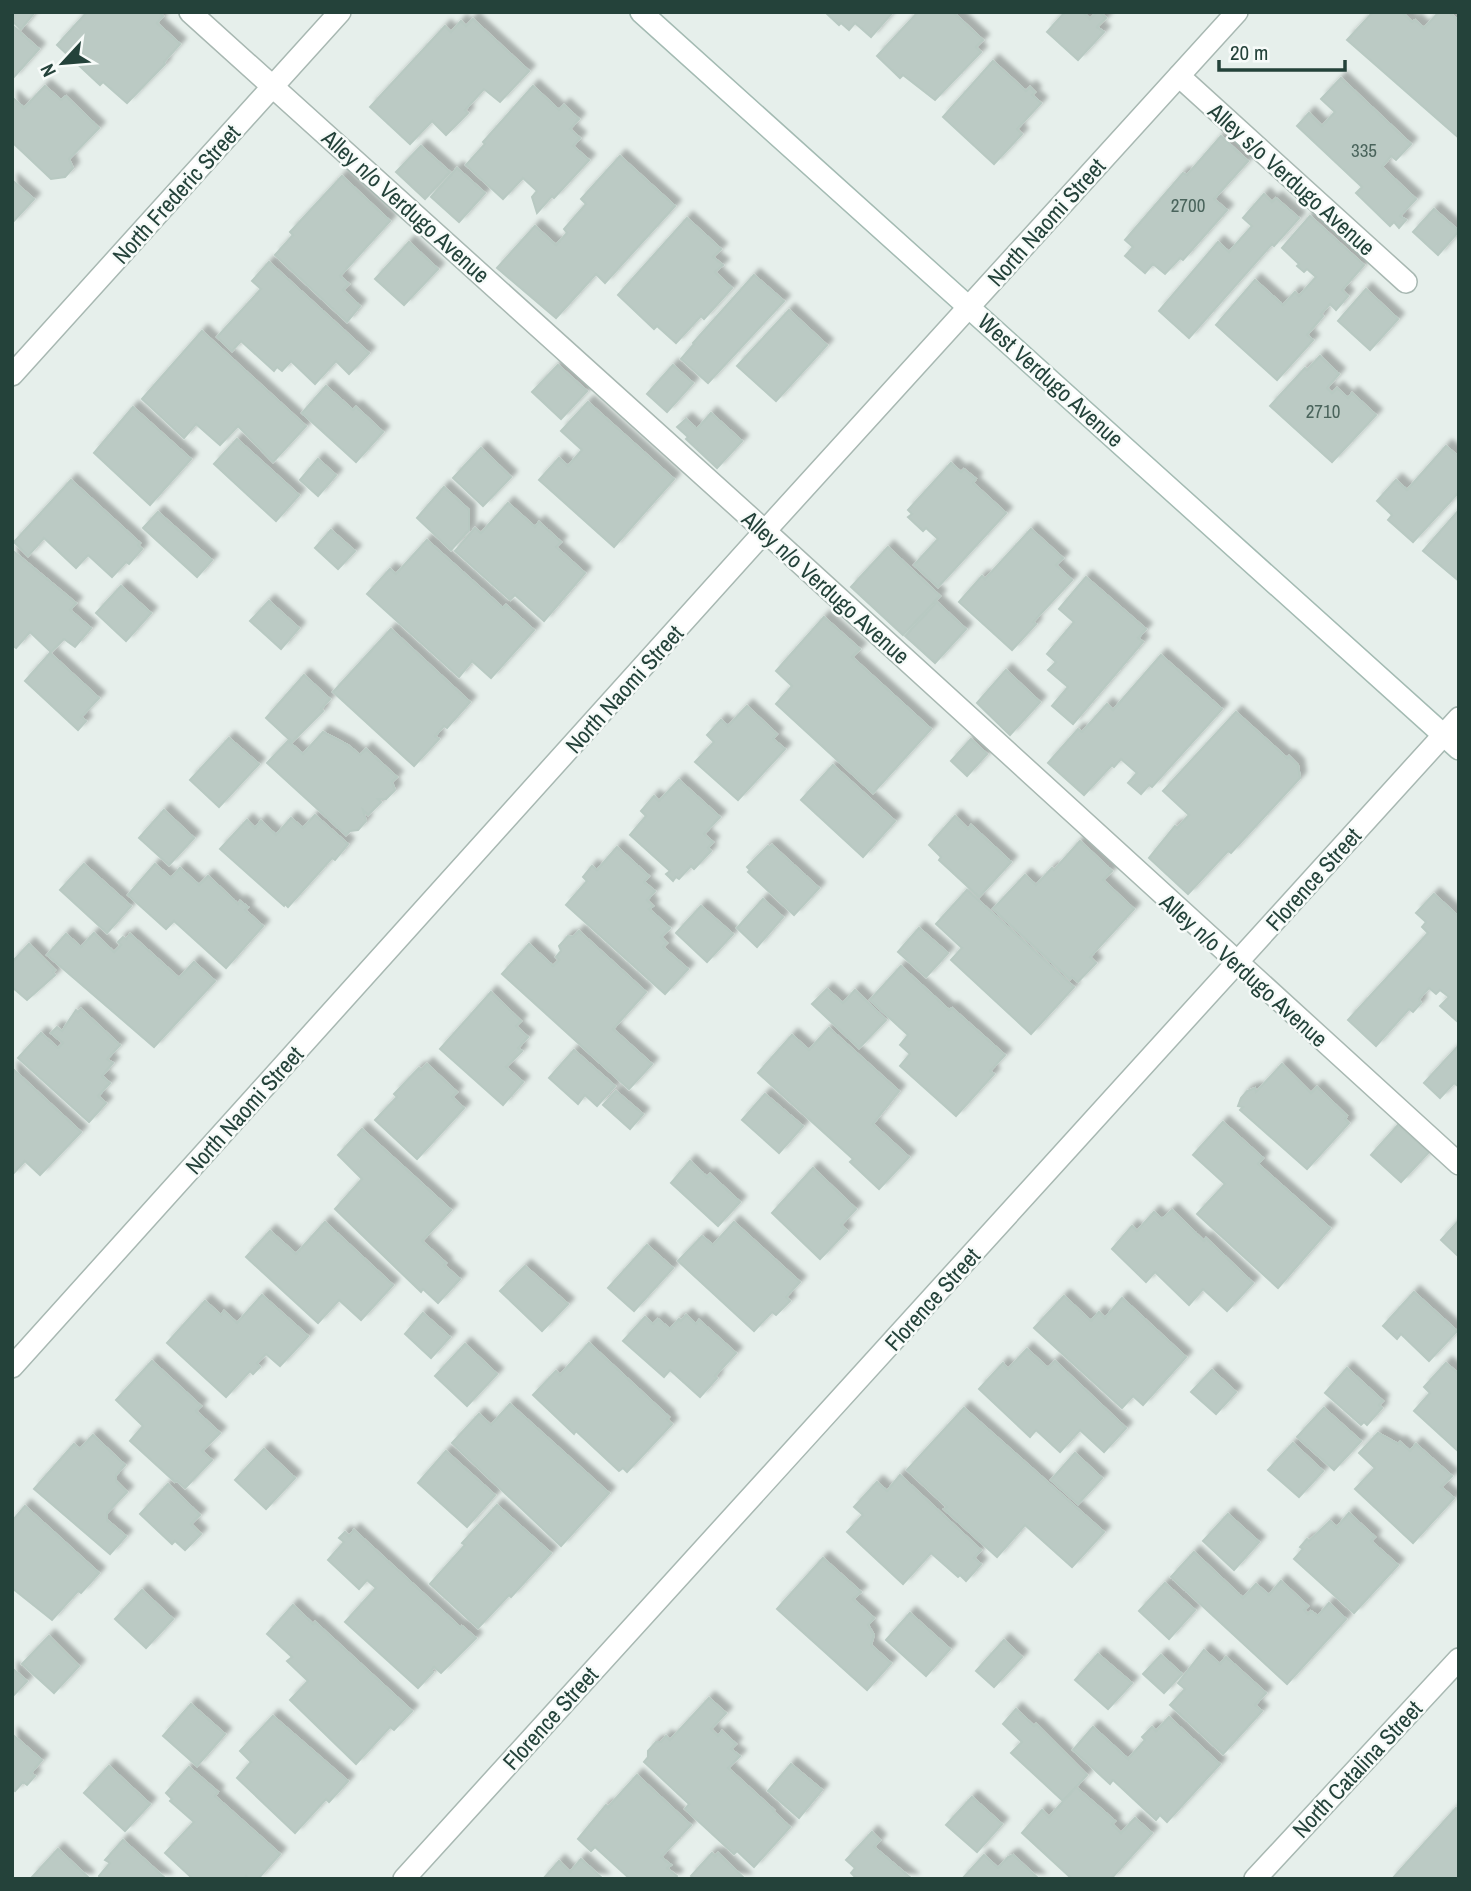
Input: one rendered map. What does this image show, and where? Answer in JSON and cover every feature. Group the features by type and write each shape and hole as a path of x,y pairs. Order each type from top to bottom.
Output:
{"street":[{"name":"Alley n/o Verdugo Avenue","path":"190,12 765,531 1459,1164"},
{"name":"North Frederic Street","path":"12,375 340,12"},
{"name":"West Verdugo Avenue","path":"641,12 1451,742"},
{"name":"North Naomi Street","path":"12,1367 1237,12"},
{"name":"Alley s/o Verdugo Avenue","path":"1179,76 1406,282"},
{"name":"Florence Street","path":"404,1879 1237,964 1451,742 1459,718"},
{"name":"North Catalina Street","path":"1255,1879 1459,1659"}],"building":[{"path":"12,12 35,12 21,29 12,21"},
{"path":"87,12 159,12 163,16 157,23 180,44 165,64 127,103 103,82 100,85 57,45"},
{"path":"825,12 893,12 871,37 855,23 849,30 841,23 839,25"},
{"path":"918,12 953,12 983,40 976,47 981,52 935,100 903,75 900,78 877,56"},
{"path":"1065,12 1083,12 1090,19 1100,12 1106,18 1097,27 1104,32 1078,60 1047,32"},
{"path":"1373,12 1402,12 1412,22 1415,20 1424,28 1439,12 1449,12 1459,21 1459,138 1347,40"},
{"path":"473,19 529,71 500,102 484,89 465,110 468,113 446,135 432,121 410,144 370,107 445,26 451,32 461,21 466,26"},
{"path":"12,25 39,49 13,78 12,77"},
{"path":"993,61 1026,91 1030,87 1035,92 1032,95 1041,103 1017,129 1022,134 994,164 943,117"},
{"path":"1341,78 1411,144 1396,160 1391,156 1382,167 1416,199 1400,216 1406,220 1399,228 1394,222 1390,226 1356,193 1362,187 1297,126 1309,113 1322,126 1335,112 1321,99"},
{"path":"45,86 61,100 66,96 99,128 69,159 73,168 65,177 51,179 12,142 12,97 24,108"},
{"path":"533,86 559,110 564,105 579,119 570,129 580,138 573,146 589,160 537,213 532,197 537,191 523,178 503,199 466,165"},
{"path":"1221,136 1248,161 1214,199 1227,210 1183,260 1180,258 1165,274 1153,264 1145,273 1125,256 1133,247 1125,240 1183,173 1187,175"},
{"path":"421,146 450,172 425,199 396,172"},
{"path":"620,156 675,206 605,283 596,274 556,318 497,268 535,226 556,245 567,233 564,229 586,204 581,199"},
{"path":"457,168 485,193 459,222 431,197"},
{"path":"342,176 390,221 340,276 349,284 343,290 360,306 347,322 275,255 293,235 290,232"},
{"path":"12,180 34,199 12,223"},
{"path":"1264,194 1272,202 1276,198 1299,218 1274,246 1272,244 1189,338 1159,311 1218,242 1229,252 1252,226 1243,218"},
{"path":"1434,209 1459,231 1438,255 1413,232"},
{"path":"1310,216 1364,265 1342,290 1348,296 1336,310 1330,304 1321,314 1323,316 1307,335 1313,340 1277,380 1216,325 1255,280 1283,305 1295,292 1299,296 1316,277 1307,269 1304,272 1282,248"},
{"path":"687,218 721,249 713,257 723,265 715,272 732,288 704,319 701,316 676,343 657,326 654,329 618,295"},
{"path":"409,242 438,269 404,305 375,279"},
{"path":"269,262 369,353 349,374 336,361 315,384 291,361 282,371 277,367 274,371 241,341 232,351 217,337 261,289 252,281"},
{"path":"754,275 784,301 708,383 681,359"},
{"path":"1366,289 1398,319 1370,350 1338,321"},
{"path":"789,310 827,345 776,401 737,366"},
{"path":"202,331 306,426 273,462 238,426 220,445 196,424 184,438 142,399"},
{"path":"1320,356 1339,374 1327,388 1332,393 1337,388 1348,398 1352,393 1376,415 1332,462 1270,406 1305,368 1307,370"},
{"path":"558,365 587,391 561,419 532,392"},
{"path":"673,365 693,383 667,412 647,394"},
{"path":"326,386 353,410 356,407 383,432 356,462 302,413"},
{"path":"588,402 674,479 614,547 539,480 559,458 568,466 582,450 561,431"},
{"path":"133,407 191,459 150,505 94,453"},
{"path":"711,413 742,441 717,468 677,427 686,419 697,429"},
{"path":"237,439 299,495 276,521 214,464"},
{"path":"1446,446 1459,457 1459,492 1413,542 1388,520 1392,515 1377,501 1396,480 1407,490"},
{"path":"481,448 511,477 483,506 453,478"},
{"path":"318,459 336,475 318,496 300,480"},
{"path":"951,463 961,472 964,469 976,479 973,483 1006,513 938,587 914,565 938,539 926,528 923,531 908,517 912,514 908,510"},
{"path":"71,480 140,543 138,545 142,549 112,577 88,555 76,568 44,538 28,556 14,542"},
{"path":"444,487 469,510 469,530 451,550 417,518"},
{"path":"508,503 535,527 539,522 561,542 556,547 585,573 544,621 515,595 510,600 455,551 475,528 481,533"},
{"path":"1459,510 1459,581 1423,551"},
{"path":"158,512 212,560 197,577 143,528"},
{"path":"1031,529 1063,558 1056,565 1072,580 1033,622 1036,624 1012,650 959,602 982,576 985,579"},
{"path":"331,530 355,551 338,569 315,548"},
{"path":"427,540 503,608 506,605 534,630 491,678 472,661 459,677 367,594 390,569 396,574"},
{"path":"888,547 940,596 903,635 851,587"},
{"path":"12,550 76,603 70,610 91,628 75,647 64,639 51,652 30,632 16,648 12,645"},
{"path":"1086,577 1146,629 1138,638 1143,642 1073,724 1052,706 1068,687 1048,670 1056,662 1047,654 1074,622 1059,609"},
{"path":"121,586 151,613 126,641 96,613"},
{"path":"269,601 299,628 281,649 250,621"},
{"path":"937,602 966,629 935,663 905,636"},
{"path":"824,617 860,649 852,657 931,729 873,793 776,704 792,686 776,671"},
{"path":"391,629 470,702 447,728 444,726 435,736 439,739 414,766 333,692"},
{"path":"50,653 99,698 81,717 86,721 78,730 25,681"},
{"path":"1161,655 1222,709 1152,787 1149,785 1141,794 1128,783 1137,773 1121,759 1084,795 1048,763 1078,729 1082,732 1107,704 1113,710"},
{"path":"1006,670 1040,702 1010,735 977,703"},
{"path":"304,675 330,699 321,709 323,711 292,742 266,718"},
{"path":"747,706 777,734 773,739 785,749 738,800 695,762 714,742 707,735 721,720 728,726"},
{"path":"1236,712 1298,765 1300,778 1231,853 1228,851 1188,894 1149,858 1175,826 1177,828 1189,815 1163,791"},
{"path":"323,732 348,745 360,755 366,749 397,777 392,782 395,790 386,799 378,799 381,802 368,815 363,810 366,821 358,830 350,831 346,835 267,763 288,741 303,754"},
{"path":"229,738 259,764 219,807 190,780"},
{"path":"971,739 987,754 967,776 951,761"},
{"path":"833,765 895,821 863,857 801,800"},
{"path":"679,780 720,817 704,834 713,842 708,848 711,851 694,869 691,866 679,879 676,877 673,881 666,874 670,871 630,835 646,816 641,811 654,796 659,801"},
{"path":"164,810 194,838 169,865 139,838"},
{"path":"315,815 348,844 288,907 220,849 247,820 255,828 261,821 276,835 291,818 303,828"},
{"path":"955,816 968,829 971,825 1011,862 979,897 939,860 941,857 929,845"},
{"path":"1080,841 1112,871 1103,880 1134,909 1090,957 1096,963 1078,982 1072,977 1070,979 993,909 1025,875 1036,885 1052,868 1054,870"},
{"path":"772,845 819,888 794,915 748,872 750,870 747,867"},
{"path":"617,847 649,876 644,882 655,891 647,900 653,906 649,909 670,928 661,937 667,943 663,947 688,969 665,994 566,905 587,881 583,877 592,866 597,870"},
{"path":"84,864 131,906 107,933 60,890"},
{"path":"155,864 171,878 180,868 199,885 208,876 238,904 240,901 248,907 245,910 263,926 226,968 174,921 166,929 128,895"},
{"path":"967,890 1074,987 1031,1034 951,960 962,948 936,924"},
{"path":"1434,894 1459,917 1459,1023 1440,1006 1449,997 1440,990 1436,994 1429,988 1419,999 1421,1003 1413,1012 1409,1009 1376,1046 1348,1020 1428,933 1422,927 1426,922 1416,913"},
{"path":"763,899 783,917 757,947 737,928"},
{"path":"701,906 733,934 707,962 676,933"},
{"path":"919,928 948,953 926,977 898,952"},
{"path":"579,931 646,992 613,1029 652,1064 629,1089 502,974 529,944 553,966 559,960 556,957 561,951 559,946 568,936 573,937"},
{"path":"94,933 114,952 121,945 118,942 130,934 179,978 194,962 215,981 154,1047 47,955 66,934 81,947"},
{"path":"29,944 55,970 55,975 27,1000 12,987 12,962"},
{"path":"901,966 949,1010 952,1008 1005,1055 990,1071 994,1074 956,1116 900,1066 910,1054 900,1045 908,1035 870,1000"},
{"path":"827,989 843,1003 855,990 886,1020 859,1048 812,1004"},
{"path":"491,992 521,1021 516,1026 528,1037 518,1048 522,1051 506,1067 523,1082 503,1105 440,1049"},
{"path":"81,1009 120,1045 107,1059 113,1063 102,1076 110,1083 98,1096 106,1103 89,1122 18,1058 41,1033 58,1048 63,1043 51,1033 57,1027 62,1031 76,1010 78,1012"},
{"path":"829,1028 899,1091 873,1124 909,1157 879,1189 850,1162 853,1159 758,1073 792,1035 809,1050"},
{"path":"1459,1045 1459,1087 1454,1083 1440,1098 1424,1083"},
{"path":"574,1050 615,1086 597,1106 585,1095 578,1104 549,1078"},
{"path":"427,1064 457,1092 452,1097 464,1108 417,1159 375,1120 397,1097 394,1094 419,1068 421,1070"},
{"path":"1282,1064 1311,1093 1317,1087 1347,1116 1345,1119 1349,1123 1307,1169 1240,1110 1243,1107 1238,1106 1247,1091 1255,1088 1256,1092"},
{"path":"12,1068 81,1132 40,1175 25,1161 12,1175"},
{"path":"616,1091 643,1114 630,1129 603,1105"},
{"path":"765,1094 803,1126 779,1153 742,1120"},
{"path":"1223,1122 1263,1158 1258,1164 1330,1228 1278,1288 1197,1214 1225,1184 1193,1155"},
{"path":"1398,1125 1429,1152 1401,1182 1371,1155"},
{"path":"362,1129 451,1210 422,1241 460,1279 438,1303 423,1289 421,1292 335,1209 362,1179 338,1155"},
{"path":"690,1161 707,1177 710,1174 740,1202 718,1226 671,1183"},
{"path":"813,1168 856,1209 841,1225 847,1231 820,1259 772,1213"},
{"path":"1172,1210 1253,1283 1227,1311 1203,1289 1189,1305 1155,1272 1146,1282 1112,1249 1132,1226 1137,1231 1154,1212 1162,1219"},
{"path":"1459,1220 1459,1257 1441,1240"},
{"path":"325,1222 393,1285 361,1320 339,1300 318,1323 246,1257 270,1231 296,1254"},
{"path":"734,1222 800,1282 786,1297 790,1301 776,1315 772,1312 754,1331 678,1261 702,1236 713,1245"},
{"path":"647,1245 673,1268 634,1311 608,1288"},
{"path":"525,1266 568,1304 542,1331 500,1291"},
{"path":"1414,1292 1457,1331 1429,1361 1401,1334 1397,1339 1383,1326"},
{"path":"262,1295 308,1336 280,1366 266,1354 257,1363 260,1367 253,1374 250,1371 226,1397 167,1343 205,1301 221,1315 224,1311 237,1323"},
{"path":"1064,1296 1091,1321 1099,1312 1105,1318 1122,1298 1186,1357 1143,1405 1133,1396 1122,1408 1034,1328"},
{"path":"423,1313 450,1337 431,1358 405,1334"},
{"path":"686,1315 696,1324 699,1320 736,1353 700,1397 670,1370 664,1377 623,1341 645,1317 653,1324 658,1319 670,1329"},
{"path":"589,1343 669,1417 667,1419 672,1424 627,1472 623,1468 619,1471 533,1395 556,1371 560,1375"},
{"path":"465,1344 497,1374 467,1406 435,1376"},
{"path":"1027,1349 1048,1368 1055,1361 1126,1428 1104,1452 1080,1430 1060,1452 1036,1430 1030,1437 979,1389 1003,1363 1008,1369"},
{"path":"152,1361 201,1406 196,1411 220,1433 202,1451 212,1460 185,1488 130,1441 143,1426 116,1400"},
{"path":"1446,1363 1459,1374 1459,1452 1414,1411 1430,1393 1424,1387"},
{"path":"1347,1368 1383,1401 1379,1405 1382,1408 1367,1425 1364,1422 1361,1425 1325,1393"},
{"path":"1212,1370 1236,1392 1216,1414 1191,1392"},
{"path":"510,1404 609,1493 561,1546 452,1443 479,1414 491,1425"},
{"path":"964,1408 1104,1532 1072,1567 1025,1525 997,1557 944,1509 947,1507 907,1470"},
{"path":"1324,1408 1361,1441 1334,1470 1297,1437"},
{"path":"1378,1433 1398,1444 1400,1442 1410,1451 1416,1444 1452,1476 1441,1487 1454,1498 1413,1543 1355,1489 1375,1468 1359,1453"},
{"path":"93,1435 125,1465 116,1475 116,1481 127,1492 107,1513 107,1520 126,1536 110,1554 34,1489 74,1444 80,1449"},
{"path":"1293,1443 1323,1471 1299,1497 1268,1470"},
{"path":"264,1449 295,1478 266,1509 235,1480"},
{"path":"446,1451 495,1495 467,1527 418,1483"},
{"path":"1075,1453 1102,1478 1078,1504 1051,1480"},
{"path":"900,1475 981,1550 974,1558 981,1564 966,1581 931,1553 903,1584 847,1532 863,1515 854,1507 877,1482 887,1491"},
{"path":"168,1484 200,1515 191,1524 201,1534 185,1550 175,1541 172,1544 140,1514"},
{"path":"497,1505 551,1553 478,1628 430,1584 465,1545 462,1543"},
{"path":"25,1506 99,1573 81,1593 78,1591 52,1620 12,1588 12,1521"},
{"path":"1349,1513 1375,1537 1371,1541 1398,1565 1354,1613 1294,1559 1307,1539 1309,1541 1330,1521 1337,1527"},
{"path":"1228,1514 1259,1542 1234,1570 1203,1541"},
{"path":"354,1530 461,1628 462,1626 476,1638 441,1673 434,1667 431,1671 433,1672 418,1688 345,1622 376,1588 367,1580 359,1589 328,1560 344,1542 339,1538 345,1532 349,1536"},
{"path":"1194,1552 1243,1598 1256,1584 1269,1595 1281,1581 1308,1606 1304,1610 1308,1614 1311,1611 1318,1616 1329,1603 1346,1619 1287,1684 1171,1577"},
{"path":"823,1558 861,1592 853,1599 874,1618 868,1625 874,1635 871,1645 891,1663 867,1690 777,1609"},
{"path":"1165,1583 1195,1610 1169,1639 1139,1611"},
{"path":"142,1590 173,1619 146,1648 115,1619"},
{"path":"293,1605 412,1711 394,1730 390,1727 356,1764 290,1700 308,1681 287,1661 292,1657 267,1634"},
{"path":"910,1613 950,1649 926,1676 886,1640"},
{"path":"49,1636 79,1666 54,1693 22,1664"},
{"path":"1004,1640 1022,1657 994,1687 976,1671"},
{"path":"1204,1650 1220,1664 1226,1657 1266,1693 1255,1705 1262,1711 1223,1754 1170,1705 1185,1689 1178,1683"},
{"path":"1098,1654 1132,1683 1108,1709 1075,1680"},
{"path":"1161,1655 1182,1674 1164,1693 1143,1674"},
{"path":"12,1668 27,1681 12,1697"},
{"path":"709,1698 726,1713 711,1729 718,1736 722,1731 736,1744 731,1749 740,1756 728,1768 790,1827 754,1867 737,1851 734,1854 685,1809 689,1804 644,1762 648,1751 656,1742 661,1742 666,1736 670,1740"},
{"path":"191,1704 225,1734 197,1766 163,1736"},
{"path":"1016,1709 1034,1726 1036,1724 1087,1775 1063,1801 1011,1753 1022,1742 1003,1724"},
{"path":"273,1716 348,1781 329,1802 326,1799 295,1833 237,1778 251,1762 240,1751"},
{"path":"1169,1717 1220,1764 1167,1822 1160,1815 1156,1820 1113,1780 1110,1784 1073,1750 1093,1727 1128,1759 1145,1740 1142,1737 1152,1727 1156,1731"},
{"path":"12,1734 42,1760 31,1773 35,1776 27,1785 23,1782 15,1791 12,1788"},
{"path":"791,1764 822,1790 799,1818 768,1791"},
{"path":"109,1766 150,1804 125,1831 84,1793"},
{"path":"189,1767 218,1792 215,1796 280,1854 258,1879 248,1879 246,1876 244,1879 193,1879 165,1853 194,1822 170,1801 172,1799 166,1793"},
{"path":"637,1775 691,1825 661,1857 671,1865 667,1868 677,1876 674,1879 630,1879 595,1847 591,1851 578,1839 606,1805 608,1807"},
{"path":"1076,1787 1115,1821 1112,1824 1121,1833 1135,1818 1152,1833 1111,1879 1072,1879 1022,1833 1042,1810 1049,1817"},
{"path":"972,1797 1002,1824 977,1852 946,1825"},
{"path":"1456,1808 1459,1811 1459,1879 1392,1879"},
{"path":"872,1832 880,1840 874,1847 912,1879 857,1879 851,1873 855,1868 846,1860"},
{"path":"123,1840 166,1879 100,1879 99,1876 110,1863 105,1860"},
{"path":"58,1849 88,1877 87,1879 32,1877"},
{"path":"712,1853 715,1856 718,1853 745,1879 694,1879 691,1876"},
{"path":"984,1855 998,1868 1013,1855 1039,1879 962,1879"},
{"path":"581,1859 603,1879 543,1879 559,1861 570,1872"}]}
